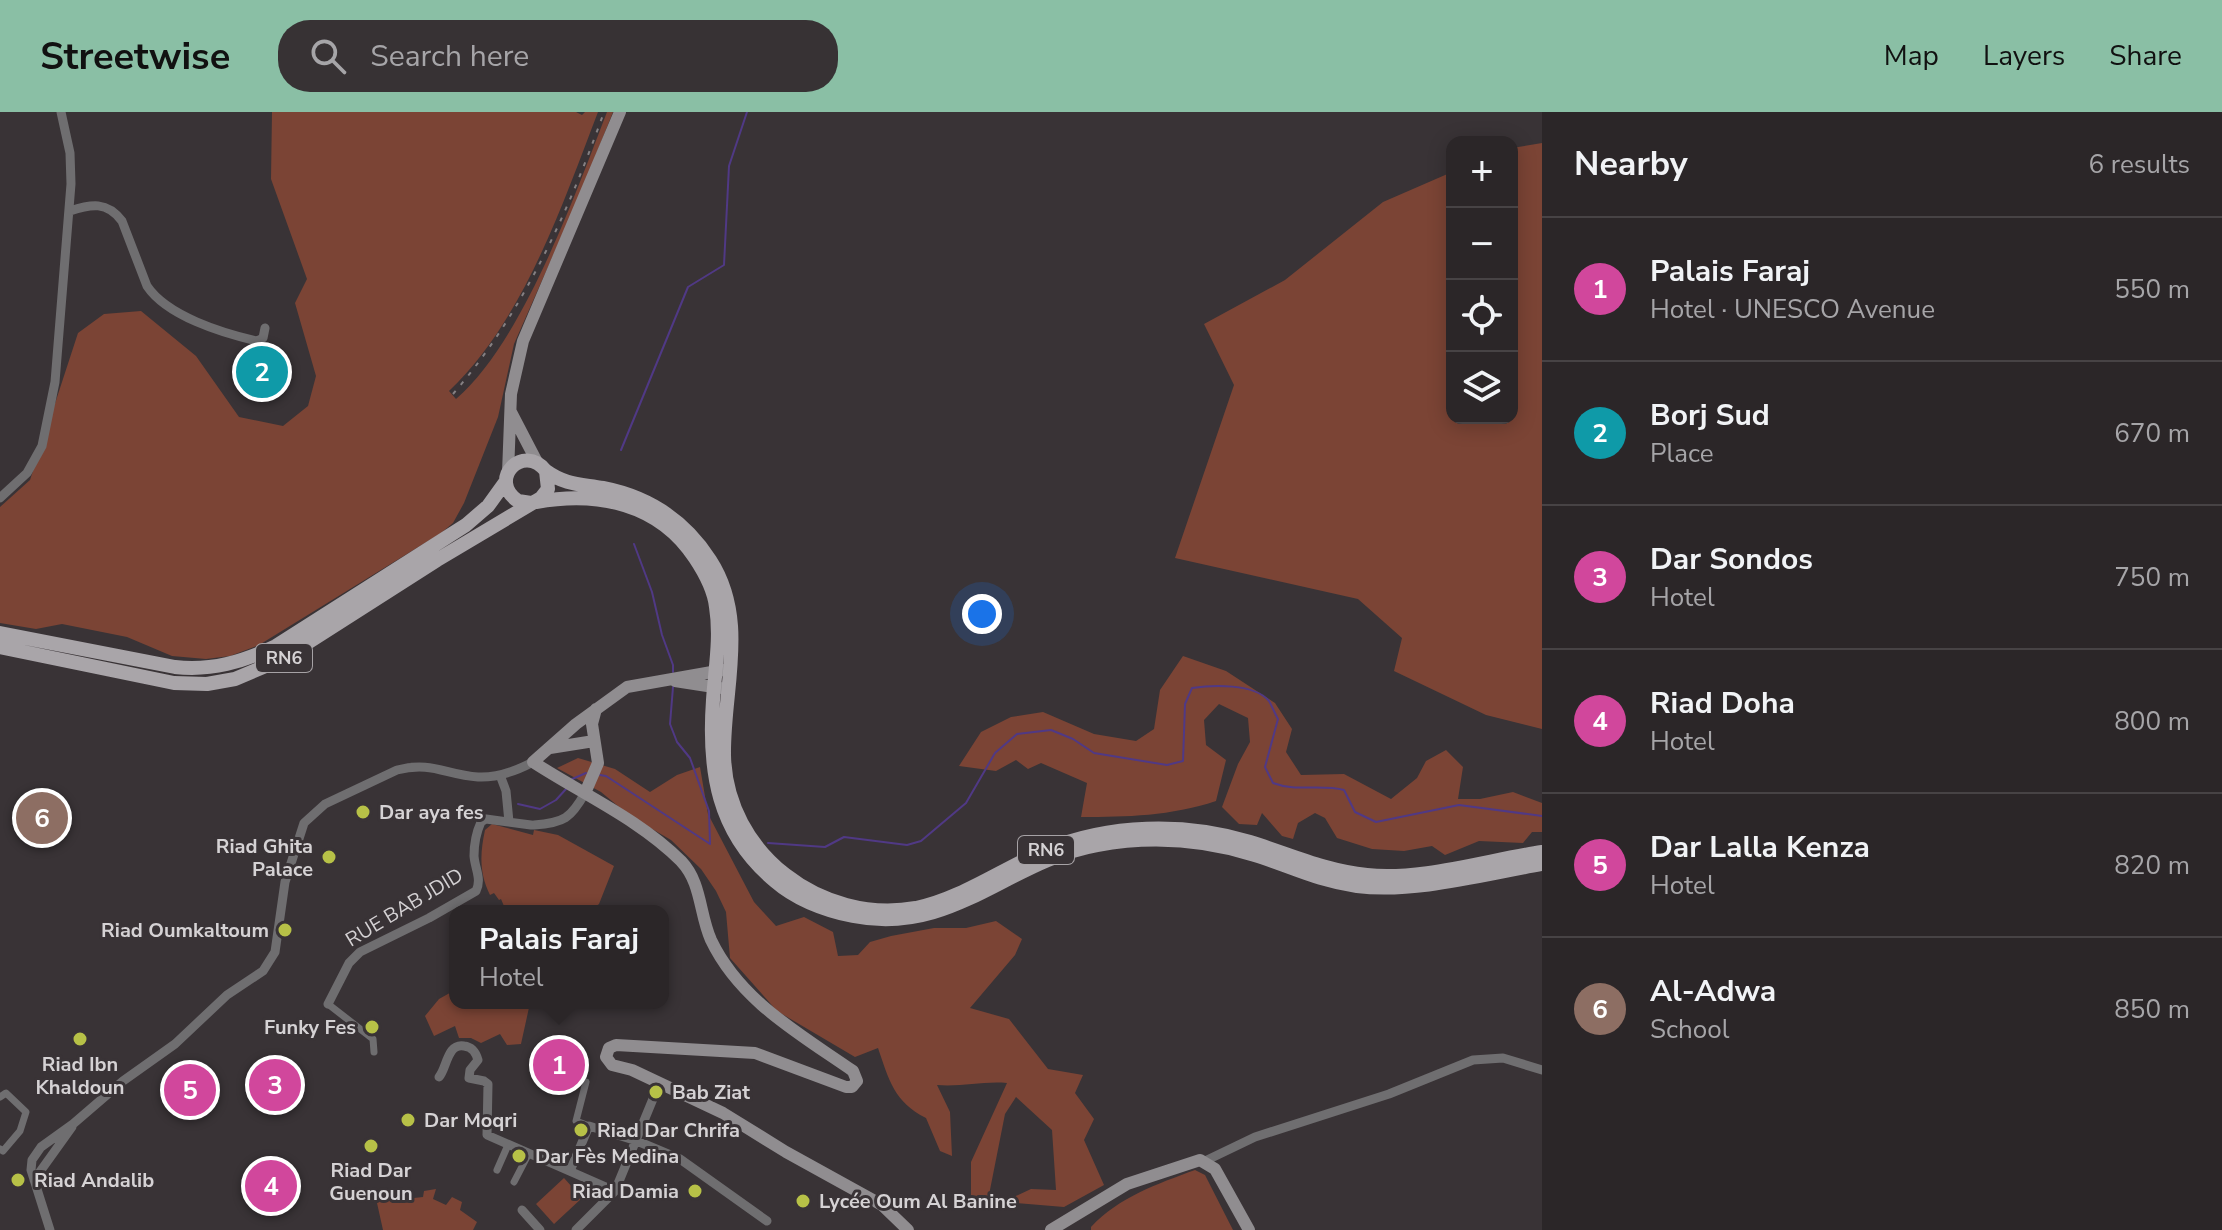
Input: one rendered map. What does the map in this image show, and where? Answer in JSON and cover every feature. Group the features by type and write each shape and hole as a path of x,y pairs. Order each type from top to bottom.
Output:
{"main road":[{"path":"509,409 542,467 548,489 534,502 525,503 513,498 507,477 509,409 513,375 523,341 620,112"},
{"path":"507,477 520,462 542,467"},
{"name":"RN6","path":"542,467 566,483 600,487 637,497 664,511 689,532 712,563 730,607 711,759 719,798 746,852 777,883 815,906 861,918 944,910 1070,840 1132,829 1215,834 1248,841 1335,871 1376,876 1419,873 1542,852"},
{"name":"RN6","path":"0,633 175,667 204,669 243,660 276,646 466,525 488,506 507,477"},
{"name":"RN6","path":"0,647 174,683 207,684 235,679 282,659 534,502 564,497 598,498 633,507 658,519 692,553 714,593 724,670"},
{"path":"724,670 627,687 533,762 560,780 584,788 681,861 695,881 710,938 739,982 773,1017 853,1071 857,1078 854,1085 846,1087 777,1059 742,1051 616,1045 607,1051 606,1057 612,1065 657,1089 714,1107 786,1152 873,1199 908,1230"},
{"path":"660,679 722,688"},
{"name":"RUE BAB JDID","path":"584,788 598,763 592,724 596,709"},
{"path":"549,749 594,741"},
{"name":"RN6","path":"1018,868 1075,850 1117,842 1159,839 1205,842 1233,848 1315,878 1370,887 1402,887 1542,864"},
{"path":"1051,1230 1139,1179 1190,1162 1205,1161 1220,1177 1249,1230"}],"street":[{"path":"0,498 27,473 42,446 55,382 70,211 70,153 61,112"},
{"path":"70,211 95,204 110,208 122,221 147,286 168,306 212,327 257,341 263,338 265,328"},
{"path":"50,1230 31,1165 40,1149 123,1081 175,1044 216,1004 263,971 275,952 285,882 302,826 315,811 408,767 434,767 477,777 500,775 533,762"},
{"path":"500,775 506,791 509,822"},
{"name":"RUE BAB JDID","path":"452,905 476,891 479,884 474,860 475,841 479,826 486,819 533,825 554,823 573,813 584,788"},
{"name":"RUE BAB JDID","path":"374,1052 373,1039 328,1004 349,963 360,952 449,907"},
{"path":"439,1077 454,1048 463,1045 474,1051 478,1060 469,1075 473,1080 488,1084 487,1135 615,1191"},
{"path":"1205,1161 1255,1137 1389,1094 1473,1060 1503,1058 1542,1070"},
{"path":"586,1082 576,1121 680,1159 767,1221"},
{"path":"576,1230 615,1191 657,1089"},
{"path":"0,1097 6,1093 26,1112 20,1131 3,1151 0,1149"},
{"path":"34,1180 73,1124"},
{"path":"570,1171 589,1126"},
{"path":"497,1170 508,1145"},
{"path":"40,1149 51,1149 51,1157"},
{"path":"514,1182 528,1155"},
{"path":"522,1210 540,1230"}],"shaded area":[{"path":"272,112 576,112 582,115 598,112 538,260 498,331 475,363 449,391 456,399 480,373 525,305 563,224 607,112 613,112 514,344 498,417 464,503 453,523 441,533 259,645 230,656 206,659 172,656 127,637 62,624 36,629 0,623 0,507 30,480 78,333 104,314 141,311 196,356 239,417 283,426 308,406 316,376 295,303 307,279 271,179"},
{"path":"1542,143 1542,729 1486,715 1394,671 1402,638 1358,599 1175,558 1234,385 1204,324 1285,280 1383,202 1446,175 1446,424 1518,424 1518,147"},
{"path":"1183,656 1226,671 1275,703 1292,729 1286,752 1301,775 1344,774 1391,799 1417,778 1426,761 1446,750 1463,767 1458,799 1480,799 1513,792 1542,803 1542,832 1532,832 1523,843 1479,841 1445,855 1432,846 1404,851 1372,849 1337,838 1325,818 1315,813 1298,823 1293,839 1282,836 1262,813 1257,825 1239,824 1222,807 1250,742 1248,718 1219,704 1204,720 1206,745 1226,760 1216,801 1199,806 1149,815 1081,817 1087,783 1041,763 1028,769 1016,760 996,771 959,766 981,732 1011,717 1043,712 1094,734 1136,741 1154,729 1160,690"},
{"path":"578,758 615,769 650,792 677,775 700,767 708,814 754,902 776,926 804,917 833,932 838,956 858,955 870,942 891,936 934,928 966,928 996,921 1022,939 1015,955 970,1008 1009,1019 1048,1069 1083,1075 1075,1093 1094,1119 1084,1140 1104,1185 1064,1207 1003,1202 1031,1189 1056,1190 1052,1130 1016,1097 1005,1114 986,1210 971,1195 971,1162 1007,1083 937,1085 950,1112 952,1156 940,1151 926,1118 907,1105 894,1089 878,1048 855,1057 777,1011 730,958 726,912 701,869 671,840 630,816 601,792 557,768"},
{"path":"492,824 533,835 534,830 558,835 614,866 599,904 504,905 494,893 490,895 482,871 485,830"},
{"path":"449,993 449,1009 529,1009 521,1044 507,1045 500,1034 481,1043 471,1038 459,1038 455,1026 434,1036 425,1016 439,999"},
{"path":"1195,1170 1205,1175 1233,1230 1091,1230 1102,1217 1126,1199"},
{"path":"564,1178 582,1198 554,1224 536,1204"},
{"path":"436,1189 433,1199 446,1205 452,1197 462,1202 460,1210 477,1222 473,1230 383,1230 377,1203 385,1191 394,1198 411,1194 414,1198 423,1197 424,1191"}],"waterway":[{"path":"621,450 688,287 724,265 729,166 747,112"},
{"path":"634,544 652,592 673,672"},
{"path":"768,843 825,847 844,837 907,845 921,841 966,803 995,753 1017,734 1051,730 1073,739 1094,753 1167,765 1183,761 1185,704 1192,688 1210,686 1243,688 1269,701 1278,719 1265,767 1273,783 1344,790 1355,812 1376,822 1459,805 1542,816"},
{"path":"673,687 670,724 677,742 690,758 709,811 710,843"},
{"path":"570,780 586,773"},
{"path":"600,775 710,844"},
{"path":"518,804 540,809 556,800 566,789"}],"railway":[{"path":"453,394 478,363 522,296 559,224 604,112"}],"place":[{"name":"Borj Sud","path":"262,372"},
{"name":"Dar aya fes","path":"363,812"},
{"name":"Al-Adwa","path":"42,818"},
{"name":"Riad Ghita Palace","path":"329,857"},
{"name":"Riad Oumkaltoum","path":"285,930"},
{"name":"Funky Fes","path":"372,1027"},
{"name":"Riad Ibn Khaldoun","path":"80,1039"},
{"name":"Palais Faraj","path":"559,1065"},
{"name":"Dar Sondos","path":"275,1085"},
{"name":"Dar Lalla Kenza","path":"190,1090"},
{"name":"Bab Ziat","path":"656,1092"},
{"name":"Dar Moqri","path":"408,1120"},
{"name":"Riad Dar Chrifa","path":"581,1130"},
{"name":"Riad Dar Guenoun","path":"371,1146"},
{"name":"Dar Fès Medina","path":"519,1156"},
{"name":"Riad Andalib","path":"18,1180"},
{"name":"Riad Doha","path":"271,1186"},
{"name":"Riad Damia","path":"695,1191"},
{"name":"Lycée Oum Al Banine","path":"803,1201"}]}
